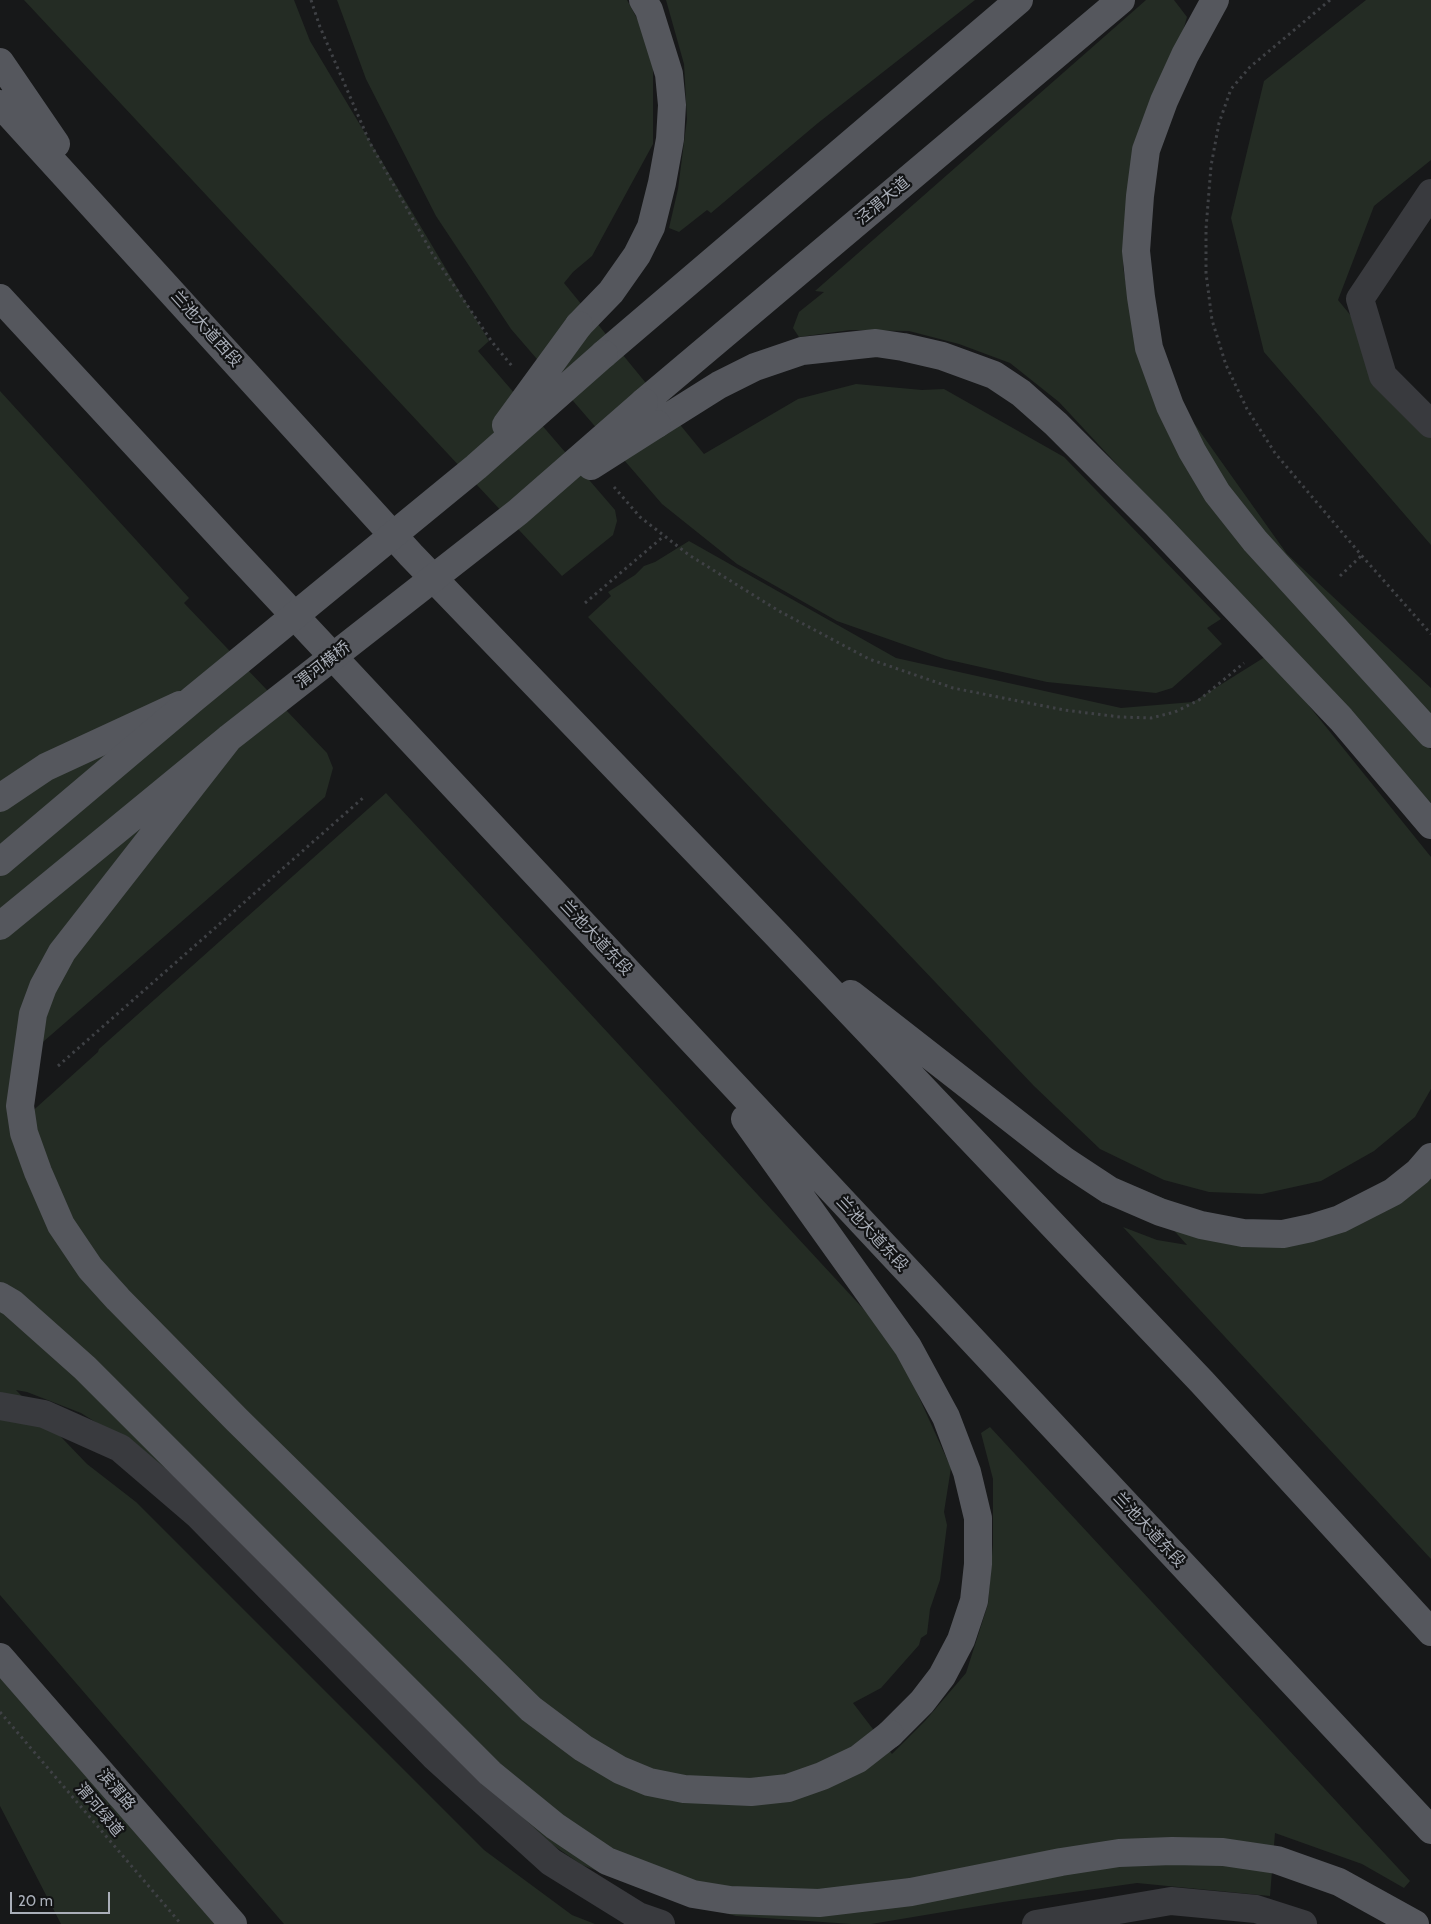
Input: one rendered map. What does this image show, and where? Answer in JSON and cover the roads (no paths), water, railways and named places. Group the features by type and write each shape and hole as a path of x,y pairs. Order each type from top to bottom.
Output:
{"main road":[{"path":"476,467 579,325 611,292 637,255 651,227 662,184 670,139 672,105 669,74 649,10 643,0"},
{"path":"0,862 192,699 476,467 604,354 1019,0"},
{"name":"泾渭大道","path":"651,413 1122,0"},
{"path":"1215,0 1185,55 1164,101 1146,150 1136,251 1149,348 1170,406 1192,451 1217,493 1255,541 1431,734"},
{"path":"0,62 109,222"},
{"name":"兰池大道西段","path":"0,104 411,555 776,934"},
{"name":"兰池大道东段","path":"4,303 314,637 1431,1830"},
{"path":"651,413 719,386 755,368 802,351 876,343 942,356 994,374 1021,393 1056,424 1156,524 1341,719 1431,825"},
{"name":"渭河横桥","path":"0,926 229,738 518,512 651,413"},
{"path":"0,798 46,767 192,699"},
{"path":"229,738 62,952 43,987 33,1014 20,1106 24,1133 38,1172 61,1225 90,1268 118,1299 223,1406 531,1709 583,1748 620,1770 649,1782 684,1789 715,1792 751,1792 788,1788 822,1776 858,1759 890,1734 922,1702 942,1676 961,1640 974,1601 978,1564 978,1518 967,1472 946,1418 908,1347 682,1030"},
{"path":"776,934 1065,1161 1109,1190 1160,1212 1202,1225 1243,1233 1283,1234 1340,1219 1368,1206 1399,1187 1418,1172 1431,1157"},
{"path":"776,934 1202,1382 1431,1632"},
{"path":"0,1296 12,1303 85,1368 490,1773 555,1826 606,1861 693,1894 730,1900 819,1903 911,1892 1061,1862 1118,1853 1172,1850 1223,1852 1277,1860 1338,1882 1415,1924"},
{"name":"滨渭路","path":"0,1657 233,1924"}],"street":[{"path":"1431,193 1360,299 1383,376 1431,424"},
{"path":"0,1406 44,1414 120,1448 197,1514 434,1756 551,1862 638,1916 661,1924"},
{"path":"1036,1924 1172,1901 1256,1909 1303,1924"}]}
